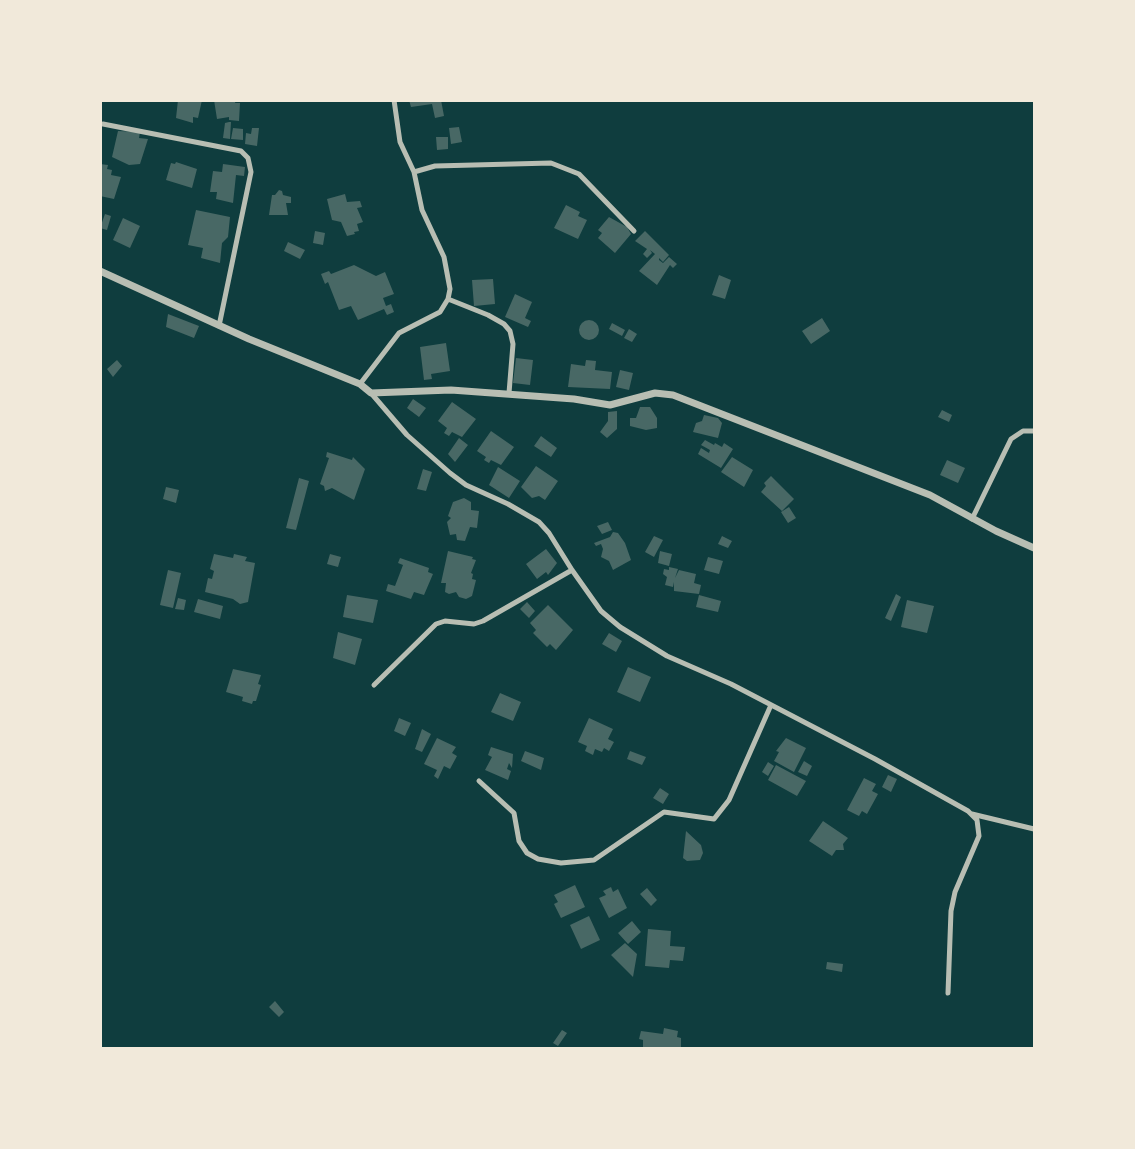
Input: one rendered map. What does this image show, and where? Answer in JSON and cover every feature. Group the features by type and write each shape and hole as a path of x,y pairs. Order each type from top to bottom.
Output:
{"street":[{"path":"360,384 399,333 440,312 448,299 450,278 444,257 422,210 414,172 400,142 394,100"},
{"path":"103,124 241,151 248,158 251,172 219,326"},
{"path":"414,172 435,166 552,163 579,174 634,231"},
{"path":"100,271 219,326 360,384 371,393 406,435 450,473 466,485 508,504 539,522 549,533 601,611 637,639 771,705 970,813 1035,829"},
{"path":"448,299 488,315 504,324 510,331 513,344 508,393"},
{"path":"371,393 451,390 574,399 610,405 655,393 672,395 922,492 972,519 1035,548"},
{"path":"972,519 1011,440 1023,431 1035,431"},
{"path":"374,685 436,624 445,621 474,624 483,621 572,570"},
{"path":"479,781 514,813 519,841 526,853 538,859 561,863 594,860 664,812 714,819 729,800 771,705"},
{"path":"948,993 951,911 955,892 980,828 977,820 970,813"}],"building":[{"path":"178,100 202,100 198,118 193,117 193,123 176,118"},
{"path":"214,100 236,100 235,103 240,103 239,121 229,120 229,117 217,119"},
{"path":"409,100 441,100 444,116 435,118 432,104 411,107"},
{"path":"231,122 230,139 223,138 225,123"},
{"path":"459,127 462,142 451,144 449,128"},
{"path":"233,128 243,129 243,140 231,139"},
{"path":"252,128 259,128 257,146 245,144 246,133 251,134"},
{"path":"118,131 140,132 139,138 148,139 140,164 129,165 112,157"},
{"path":"436,137 448,137 448,149 437,150"},
{"path":"176,162 197,169 192,188 166,180 171,163"},
{"path":"100,164 108,165 107,169 112,170 111,175 121,177 114,199 100,196"},
{"path":"223,164 245,167 244,176 236,175 233,203 216,199 217,192 210,192 213,171 222,172"},
{"path":"279,190 283,195 291,197 291,203 286,203 288,215 269,215 272,195"},
{"path":"345,194 347,202 360,201 362,207 357,208 363,222 357,224 359,231 347,236 341,222 332,220 327,199"},
{"path":"566,205 580,212 578,216 587,220 578,239 554,228"},
{"path":"196,210 230,217 228,237 222,243 220,263 201,258 203,248 188,245"},
{"path":"105,214 111,216 107,230 100,228"},
{"path":"609,217 627,227 631,234 615,253 598,238 602,233 598,230"},
{"path":"123,218 140,226 130,248 113,240"},
{"path":"315,231 325,233 323,245 313,243"},
{"path":"645,231 669,255 663,262 659,258 659,260 663,263 669,257 677,264 673,268 670,265 657,285 639,271 655,254 650,250 652,253 647,258 643,254 647,249 635,241"},
{"path":"288,242 305,250 300,259 284,251"},
{"path":"354,265 376,276 385,272 394,294 383,298 386,306 391,304 394,312 387,315 384,309 358,320 351,306 339,310 328,282 325,284 321,274 329,271 331,274"},
{"path":"719,275 731,280 725,299 712,295"},
{"path":"493,279 495,304 474,306 472,280"},
{"path":"515,294 532,302 525,318 531,321 528,327 505,317"},
{"path":"168,314 199,326 194,338 166,327"},
{"path":"822,318 830,331 811,344 802,331"},
{"path":"589,320 596,323 599,330 596,337 589,340 582,337 579,330 582,323"},
{"path":"612,323 625,330 622,336 609,329"},
{"path":"629,329 637,334 632,342 624,338"},
{"path":"446,343 450,371 431,374 432,379 424,380 420,347"},
{"path":"516,358 533,360 530,385 513,383"},
{"path":"117,360 122,366 113,377 107,369"},
{"path":"586,360 596,361 595,370 612,372 610,389 568,387 571,364 585,366"},
{"path":"620,370 633,373 629,390 616,387"},
{"path":"413,399 426,408 419,417 407,408"},
{"path":"452,402 476,419 462,437 452,432 449,436 444,433 447,428 438,421"},
{"path":"640,407 650,407 657,418 657,428 646,430 630,426 630,418 636,418"},
{"path":"942,410 952,415 949,422 938,417"},
{"path":"617,411 617,429 607,438 600,432 608,421 608,412"},
{"path":"704,415 718,418 722,423 718,438 693,432 696,423 702,421"},
{"path":"491,431 514,447 501,465 491,460 489,463 484,460 486,457 477,451"},
{"path":"541,436 557,448 551,457 534,446"},
{"path":"459,438 468,445 455,462 448,454"},
{"path":"705,440 722,447 724,443 733,449 721,468 698,454 701,448 709,453 710,450 701,445"},
{"path":"327,452 352,460 353,457 365,469 354,500 332,488 325,491 324,486 320,484 329,458 326,457"},
{"path":"732,457 753,470 744,487 721,472"},
{"path":"947,460 965,468 958,483 940,475"},
{"path":"536,466 558,481 545,500 539,496 532,498 521,487"},
{"path":"498,467 520,481 509,498 489,485"},
{"path":"423,469 432,472 426,491 417,489"},
{"path":"771,476 794,499 782,511 761,492 766,486 764,483"},
{"path":"299,478 309,481 296,530 286,528"},
{"path":"166,487 179,490 176,503 163,499"},
{"path":"464,498 471,502 471,510 479,511 477,528 470,527 465,541 457,540 456,534 450,535 447,522 451,518 448,516 453,502"},
{"path":"789,507 796,518 788,523 781,512"},
{"path":"608,522 612,530 602,534 597,526"},
{"path":"613,532 618,533 625,543 631,560 613,570 609,561 601,557 603,549 601,544 596,546 594,543 610,537"},
{"path":"654,536 663,540 654,557 645,552"},
{"path":"722,536 732,541 728,548 718,544"},
{"path":"546,549 557,563 548,575 546,572 537,579 526,564"},
{"path":"448,551 473,557 472,559 476,560 471,573 473,574 472,579 476,580 472,596 466,599 459,597 456,592 449,594 445,592 446,583 441,583"},
{"path":"660,551 672,554 669,566 658,563"},
{"path":"214,554 233,558 234,554 247,557 245,561 255,563 248,602 240,604 233,599 205,592 208,578 212,579 214,571 210,569"},
{"path":"330,554 341,557 338,567 327,564"},
{"path":"708,557 723,561 719,574 704,570"},
{"path":"400,558 429,568 428,572 433,574 424,595 414,592 411,599 386,591 388,584 395,586 403,565 398,563"},
{"path":"669,567 678,569 675,578 679,570 696,574 694,583 701,585 699,594 674,591 674,582 673,587 665,585 667,577 663,574 664,569 669,570"},
{"path":"168,570 181,573 173,608 160,605"},
{"path":"896,594 901,597 891,621 885,618"},
{"path":"347,595 378,600 373,623 343,617"},
{"path":"699,595 721,601 718,612 696,607"},
{"path":"178,598 186,600 184,610 175,609"},
{"path":"198,599 223,606 220,619 194,612"},
{"path":"907,600 934,606 927,633 901,627"},
{"path":"527,602 535,611 529,618 520,609"},
{"path":"548,605 573,630 556,650 550,644 547,647 533,633 536,630 530,623"},
{"path":"338,632 362,639 355,665 333,658"},
{"path":"609,633 622,641 616,652 602,644"},
{"path":"628,667 651,677 640,702 617,692"},
{"path":"233,669 261,675 258,684 261,685 256,701 252,704 242,701 243,697 226,692"},
{"path":"500,693 521,702 513,721 491,712"},
{"path":"399,718 411,723 405,736 394,731"},
{"path":"589,718 613,729 608,739 614,742 609,751 604,748 602,752 595,749 593,755 585,751 587,746 578,742"},
{"path":"422,729 431,734 422,752 415,749"},
{"path":"437,738 456,747 452,753 457,756 450,769 444,766 438,779 434,776 437,770 424,764"},
{"path":"786,738 806,748 794,772 774,761 779,752 776,751"},
{"path":"491,747 513,754 512,768 509,763 507,769 511,771 508,780 485,770 492,757 488,755"},
{"path":"525,751 544,758 541,770 521,761"},
{"path":"630,751 646,757 642,765 627,759"},
{"path":"804,761 812,766 807,776 798,772"},
{"path":"768,762 774,766 768,776 762,772"},
{"path":"776,765 806,781 797,796 768,780"},
{"path":"888,775 897,779 891,792 882,787"},
{"path":"864,778 876,784 872,791 878,794 867,814 862,811 859,816 847,810"},
{"path":"660,788 669,794 663,804 653,798"},
{"path":"823,821 848,838 843,844 844,850 836,850 832,856 809,841"},
{"path":"686,831 701,845 703,853 700,860 687,861 683,858"},
{"path":"575,885 585,907 561,918 554,904 558,902 554,895"},
{"path":"611,887 613,892 618,889 627,908 609,918 599,898 606,895 603,891"},
{"path":"647,888 657,900 651,906 640,894"},
{"path":"589,916 600,940 581,949 570,925"},
{"path":"632,921 641,932 628,944 618,933"},
{"path":"648,929 671,931 670,946 685,947 683,961 670,960 669,968 645,966"},
{"path":"625,943 637,954 633,977 611,955"},
{"path":"827,962 843,964 842,972 826,969"},
{"path":"275,1001 284,1012 279,1017 269,1007"},
{"path":"664,1028 678,1031 677,1037 681,1038 681,1048 643,1048 643,1040 639,1039 641,1031 663,1034"},
{"path":"562,1030 567,1033 558,1046 553,1043"}]}
